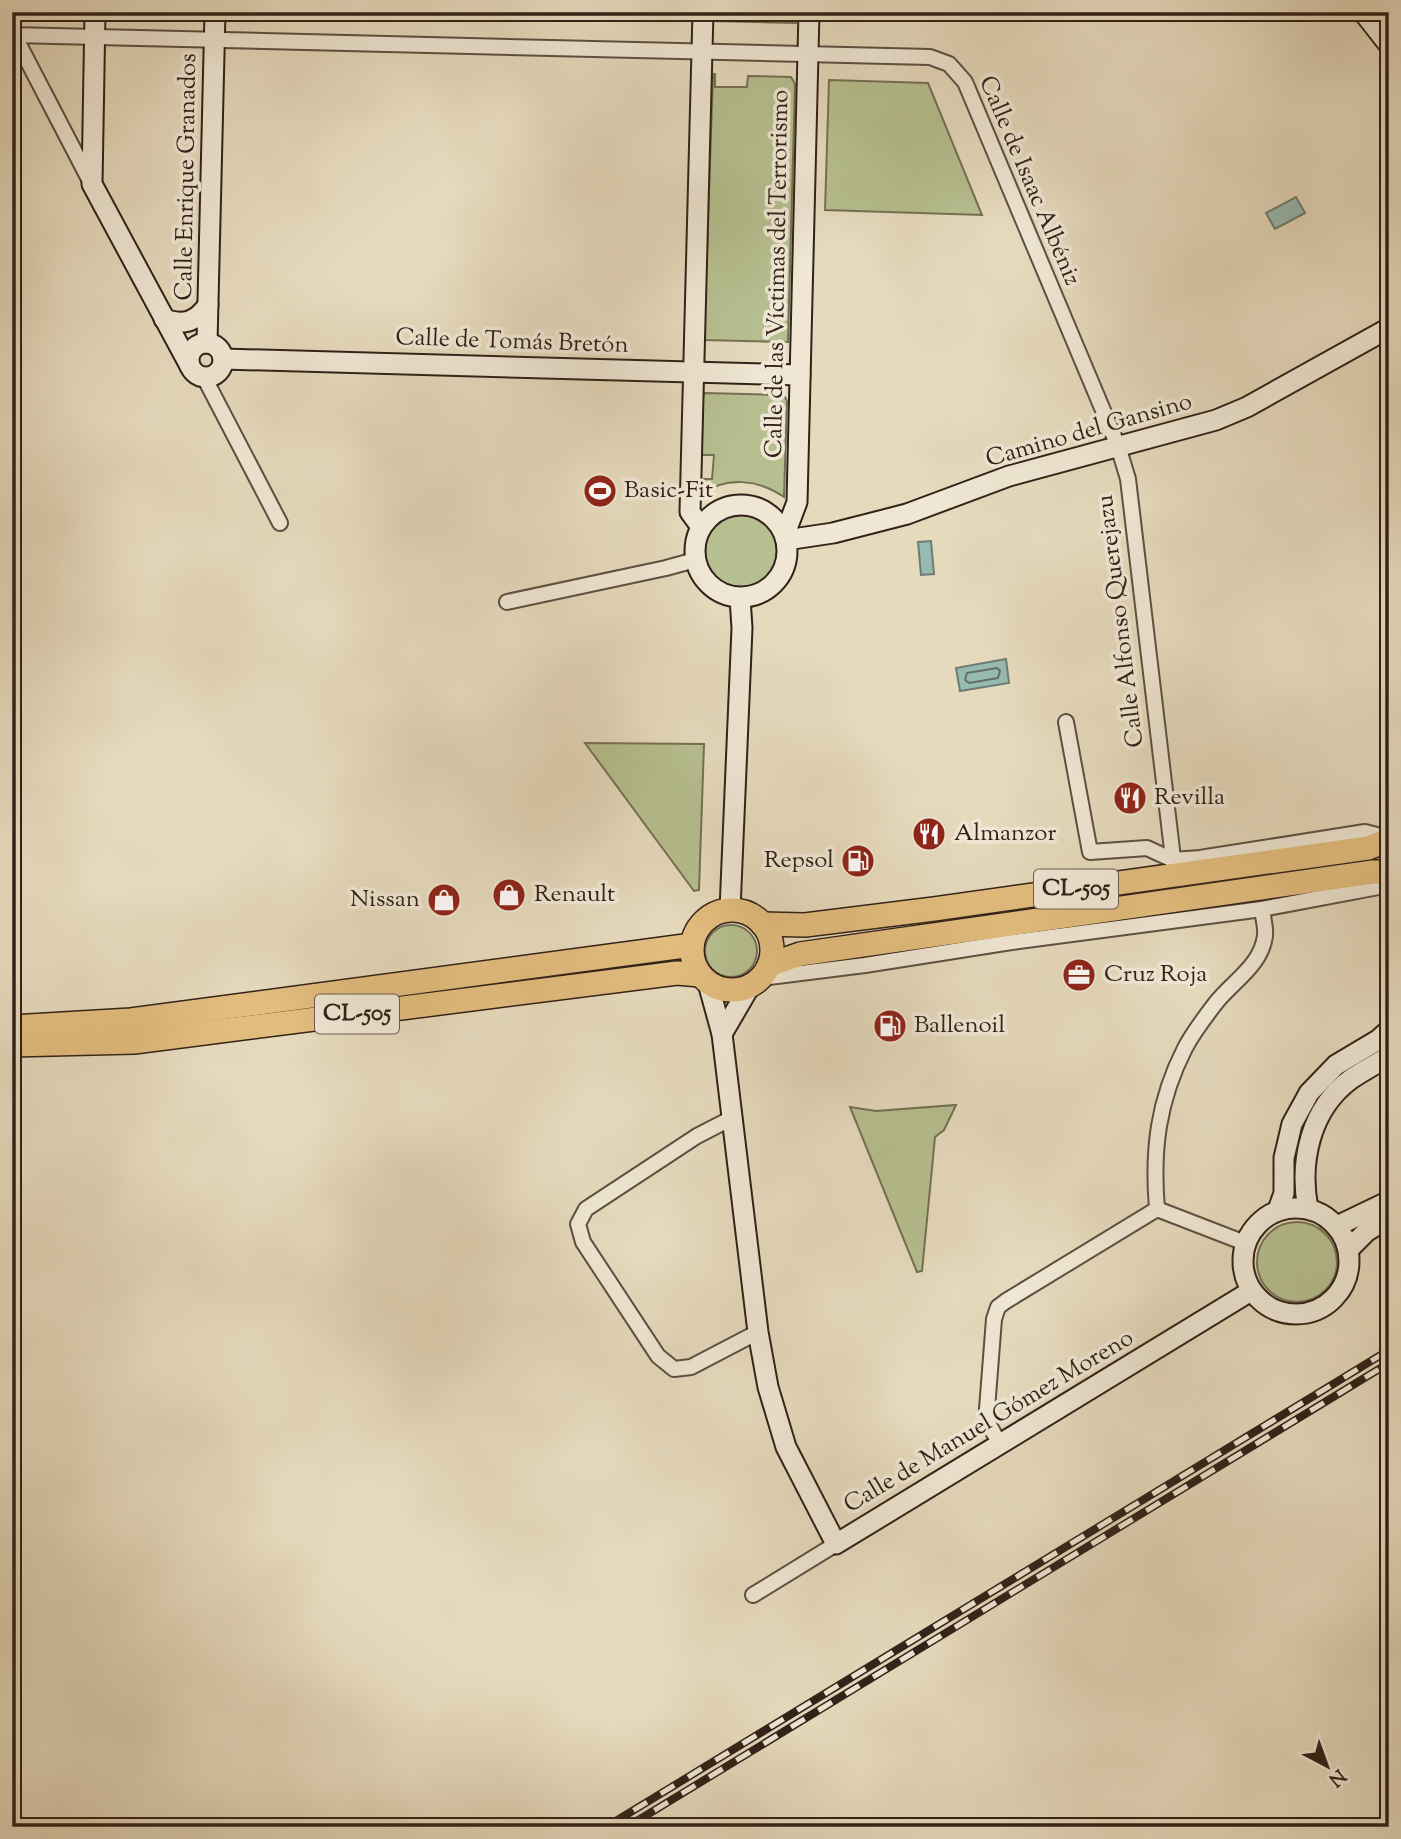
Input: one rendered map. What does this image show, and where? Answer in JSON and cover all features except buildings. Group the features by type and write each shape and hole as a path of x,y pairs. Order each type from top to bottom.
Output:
{"main road":[{"name":"CL-505","path":"730,910 753,916 762,924 831,922 1174,868 1368,848 1389,839"},
{"name":"CL-505","path":"12,1045 134,1042 677,973 704,979 729,990 800,954 1389,872"},
{"path":"704,979 692,956 692,945 702,924 710,917 730,910"},
{"path":"760,976 771,943 762,924"},
{"name":"CL-505","path":"12,1027 131,1020 692,945"}],"street":[{"path":"92,184 95,12"},
{"name":"Calle Enrique Granados","path":"207,343 215,12"},
{"path":"701,527 690,512 703,12"},
{"name":"Calle de las Víctimas del Terrorismo","path":"785,537 797,502 809,12"},
{"path":"1363,12 1389,45"},
{"path":"13,34 164,319 197,372 280,523"},
{"name":"Calle de Isaac Albéniz","path":"13,34 930,57 949,64 965,82 1118,446"},
{"path":"164,319 176,323 190,322 201,316 208,305"},
{"name":"Camino del Gansino","path":"785,537 833,533 907,514 1009,476 1216,420 1247,407 1389,328"},
{"path":"207,343 217,346 223,359 217,373 197,372 189,361 192,350 207,343"},
{"name":"Calle de Tomás Bretón","path":"223,359 800,375"},
{"name":"Calle Alfonso Querejazu","path":"1118,446 1128,479 1174,868"},
{"path":"745,505 769,514 785,537 786,564 781,575 764,592 740,598 724,595 711,587 695,560 696,539 701,527 709,517 732,506 745,505"},
{"path":"507,601 695,560"},
{"path":"730,910 742,628 740,598"},
{"path":"1066,722 1090,852 1147,848 1174,868"},
{"path":"722,1034 760,976 865,965 1005,943 1262,909 1389,885"},
{"path":"1157,1209 1155,1143 1166,1097 1186,1047 1216,1003 1253,964 1260,952 1265,935 1262,909"},
{"path":"704,979 722,1034 758,1332 768,1387 786,1447 836,1544"},
{"path":"1278,1210 1284,1193 1284,1158 1292,1124 1309,1093 1336,1065 1389,1031"},
{"path":"1308,1209 1305,1159 1312,1130 1328,1104 1349,1081 1389,1056"},
{"path":"732,1118 697,1136 586,1209 578,1224 583,1242 664,1363 674,1369 691,1367 758,1332"},
{"path":"1337,1226 1389,1201"},
{"path":"1293,1207 1308,1209 1324,1215 1337,1226 1348,1250 1349,1266 1345,1282 1336,1296 1316,1309 1292,1314 1263,1303 1251,1291 1244,1276 1245,1243 1258,1223 1278,1210 1293,1207"},
{"path":"1157,1209 1245,1243"},
{"path":"1000,1444 989,1425 987,1409 994,1319 998,1307 1157,1209"},
{"path":"1348,1250 1367,1231 1389,1218"},
{"name":"Calle de Manuel Gómez Moreno","path":"753,1595 1251,1291"}],"green space":[{"path":"713,12 796,12 796,23 713,21"},
{"path":"713,74 715,87 747,87 748,76 791,77 795,84 788,342 704,340"},
{"path":"829,80 928,83 982,215 825,210"},
{"path":"705,393 784,395 787,401 784,497 764,486 742,482 720,485 700,495 700,479 712,479 714,455 701,455 702,399"},
{"path":"735,515 749,515 763,521 773,531 779,552 777,566 763,583 749,589 735,589 721,583 711,573 705,559 705,545 711,531 721,521"},
{"path":"585,743 704,744 699,890 694,891"},
{"path":"731,925 741,927 749,933 755,941 755,961 749,969 741,975 731,977 721,975 713,969 707,961 705,951 707,941 713,933 721,927"},
{"path":"956,1105 944,1130 935,1137 922,1271 917,1272 850,1107 876,1111"},
{"path":"1297,1222 1312,1225 1325,1234 1334,1247 1337,1262 1334,1277 1325,1290 1312,1299 1297,1302 1282,1299 1269,1290 1260,1277 1257,1262 1260,1247 1269,1234 1282,1225"}],"water":[{"path":"1296,197 1305,213 1275,229 1266,213"},
{"path":"931,541 934,574 921,575 918,542"},
{"path":"1006,659 1009,683 960,691 956,668"}],"railway":[{"path":"606,1827 1389,1350"},
{"path":"627,1827 1389,1363"}],"place":[{"name":"Basic-Fit","path":"600,491"},
{"name":"Revilla","path":"1130,798"},
{"name":"Almanzor","path":"929,834"},
{"name":"Repsol","path":"858,861"},
{"name":"Renault","path":"509,895"},
{"name":"Nissan","path":"444,900"},
{"name":"Cruz Roja","path":"1079,975"},
{"name":"Ballenoil","path":"890,1026"}]}
